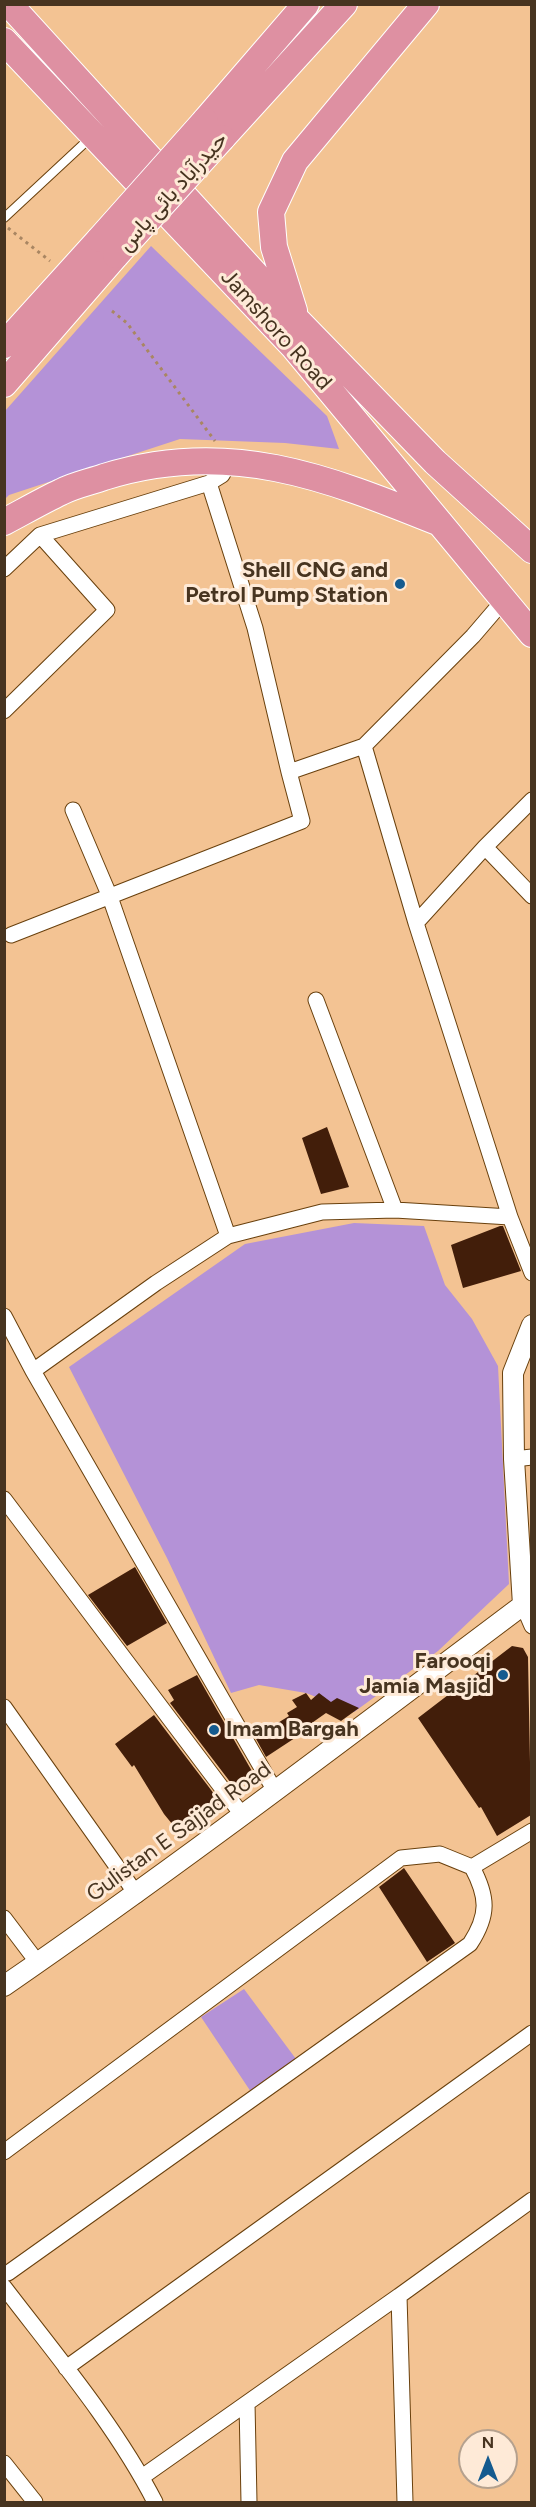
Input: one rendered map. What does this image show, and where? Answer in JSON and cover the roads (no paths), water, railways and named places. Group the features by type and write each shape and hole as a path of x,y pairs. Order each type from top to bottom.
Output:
{"highway":[{"name":"Jamshoro Road","path":"9,4 298,321 435,462 529,548"},
{"name":"حیدرآباد بائی پاس","path":"213,130 306,4"},
{"name":"حیدرآباد بائی پاس","path":"4,384 108,247 213,130 344,4"},
{"path":"298,321 274,247 271,212 295,161 426,4"},
{"name":"Jamshoro Road","path":"4,41 293,346 443,524 531,634"},
{"name":"حیدرآباد بائی پاس","path":"4,345 108,247"},
{"path":"4,522 62,491 126,470 180,462 230,461 286,469 344,484 443,524"}],"street":[{"path":"4,569 40,535 209,483 222,475 230,461"},
{"path":"11,935 302,820 255,628 209,483"},
{"path":"4,711 107,610 40,535"},
{"path":"289,772 364,746 473,636 503,601"},
{"path":"364,746 416,922 510,1217 531,1273"},
{"path":"416,922 531,800"},
{"path":"73,810 110,897 228,1236"},
{"path":"485,847 531,896"},
{"path":"316,1000 395,1210"},
{"path":"33,1371 156,1283 228,1236 322,1212 395,1210 510,1217"},
{"path":"4,1316 33,1371 275,1791"},
{"path":"531,1325 513,1373 523,1458 527,1599 531,1626"},
{"path":"4,1499 243,1816"},
{"name":"Gulistan E Sajjad Road","path":"4,1986 137,1895 527,1599"},
{"path":"4,1707 137,1895"},
{"path":"472,1866 531,1831"},
{"path":"4,2152 401,1858 440,1854 472,1866 482,1886 485,1909 481,1928 470,1944 6,2280 142,2477 155,2502"},
{"path":"4,1918 38,1963"},
{"path":"66,2368 531,2033"},
{"path":"142,2477 531,2200"},
{"path":"399,2296 405,2502"},
{"path":"247,2403 249,2502"},
{"path":"4,2463 34,2502"}],"lane":[{"path":"4,218 93,135"}],"place":[{"name":"Shell CNG and Petrol Pump Station","path":"400,584"},
{"name":"Farooqi Jamia Masjid","path":"503,1675"},
{"name":"Imam Bargah","path":"214,1730"}]}
